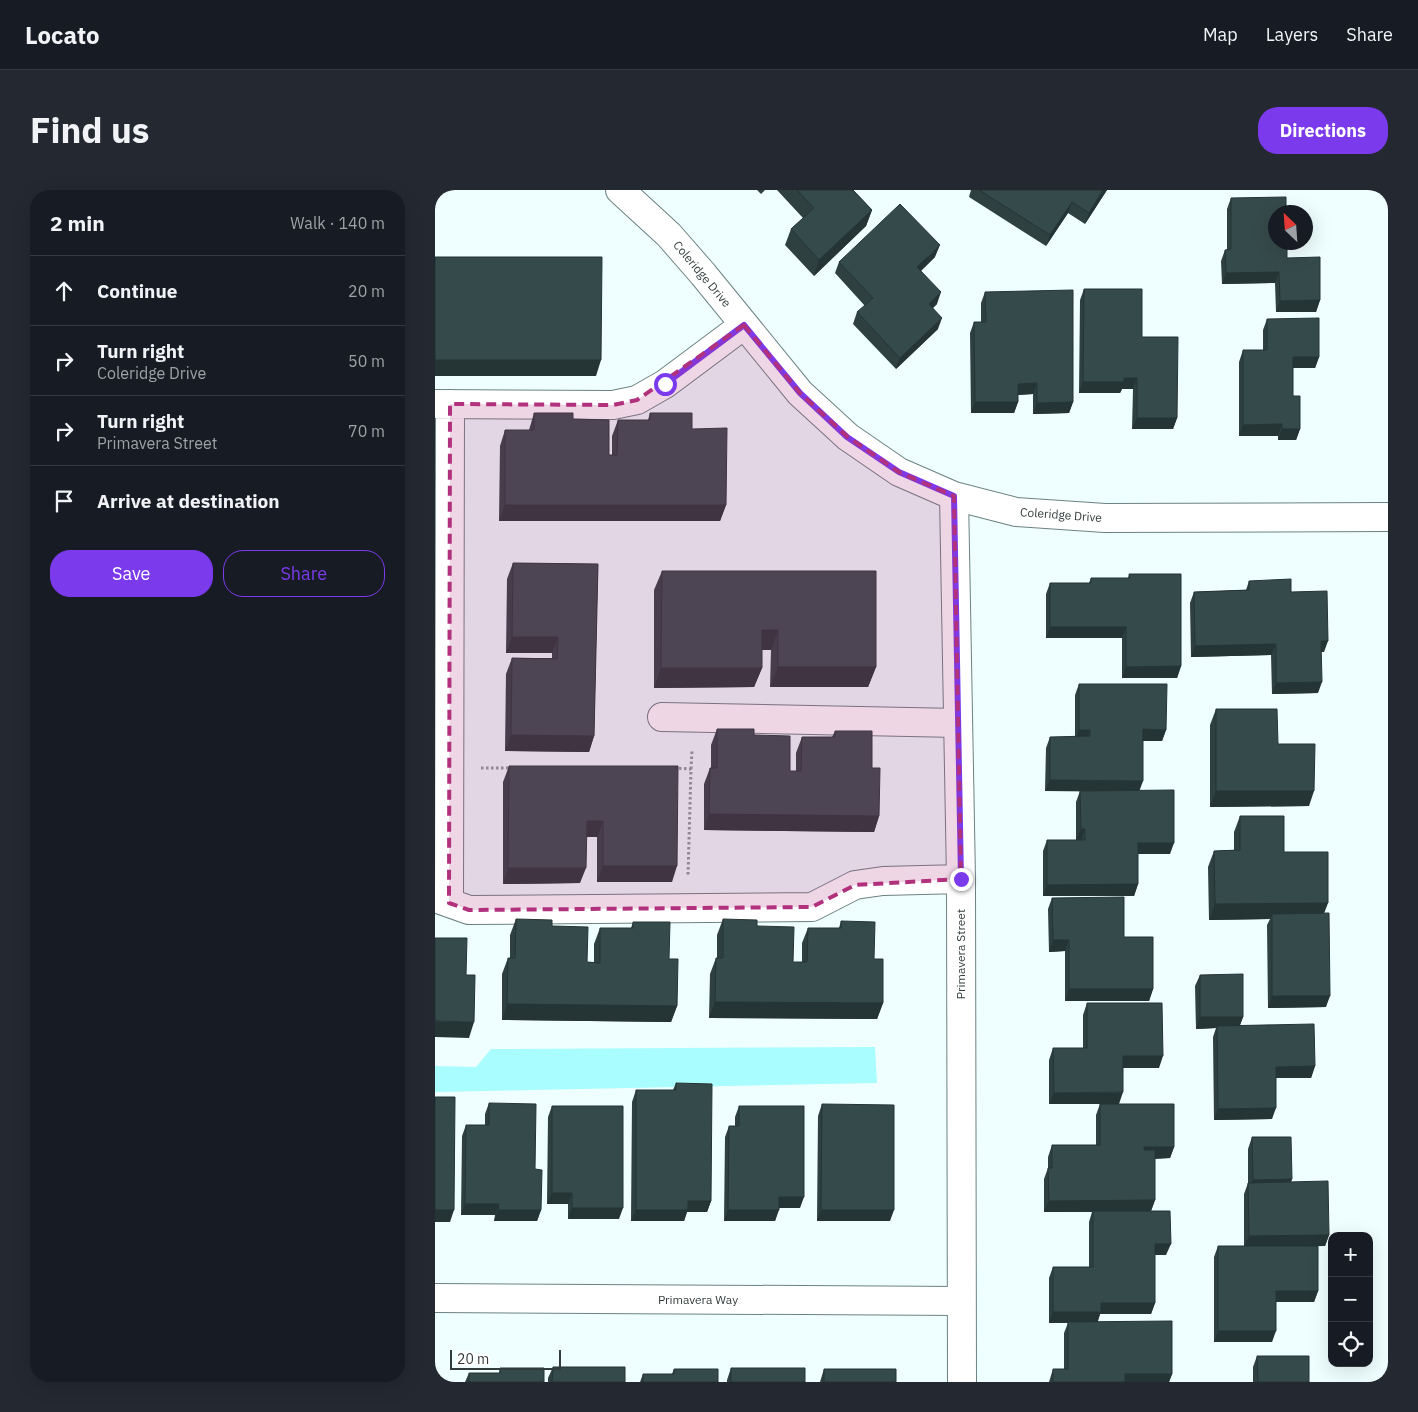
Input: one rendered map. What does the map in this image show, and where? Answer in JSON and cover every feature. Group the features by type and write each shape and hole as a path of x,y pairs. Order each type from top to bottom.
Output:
{"street":[{"name":"Coleridge Drive","path":"620,190 669,234 800,393 847,437 899,472 954,496 1016,512 1105,518 1388,517"},
{"path":"744,325 665,384 637,400 613,405 443,404 442,901 469,910 812,907 855,886 883,881 961,879"},
{"name":"Primavera Street","path":"954,496 961,879 962,1382"},
{"path":"662,717 958,722"},
{"name":"Primavera Way","path":"435,1298 961,1301"}],"path":[{"path":"477,768 516,768"},
{"path":"672,768 691,768 687,908"}],"highlighted area":[{"path":"744,325 800,393 848,437 899,472 954,496 961,879 855,885 812,907 469,910 449,903 450,404 613,405 637,400"}],"shaded area":[{"path":"875,1047 877,1083 435,1092 435,1066 476,1067 491,1049"}],"building":[{"path":"797,190 853,190 872,210 819,260 791,229 814,208"},
{"path":"979,190 1103,190 1089,213 1072,202 1050,235"},
{"path":"1286,197 1286,205 1268,205 1268,250 1287,250 1287,258 1320,257 1320,300 1280,301 1279,272 1226,273 1225,250 1231,249 1231,198"},
{"path":"900,204 940,245 917,267 941,292 929,304 942,318 900,358 857,312 873,298 839,262"},
{"path":"435,257 602,257 601,360 435,360"},
{"path":"1084,289 1142,289 1142,337 1178,337 1177,418 1137,418 1137,378 1124,378 1124,382 1083,382"},
{"path":"1073,290 1073,402 1037,403 1037,383 1018,384 1018,402 975,402 974,322 986,322 985,292"},
{"path":"1319,318 1319,357 1293,357 1293,396 1300,396 1300,429 1282,429 1282,424 1243,425 1243,350 1267,350 1267,319"},
{"path":"534,413 573,413 573,419 609,420 609,455 617,455 618,420 650,420 650,413 692,413 692,429 727,428 726,505 505,505 505,430 534,430"},
{"path":"513,563 598,564 594,736 511,735 512,658 557,659 558,637 512,637"},
{"path":"662,571 876,571 876,667 778,667 778,630 762,630 762,668 661,668"},
{"path":"1129,574 1181,574 1181,666 1126,667 1126,627 1050,627 1050,583 1091,583 1091,578 1130,578"},
{"path":"1291,579 1291,592 1327,591 1328,641 1321,641 1322,682 1276,683 1276,644 1195,646 1194,592 1249,590 1249,581"},
{"path":"1079,684 1167,684 1166,730 1143,729 1143,781 1050,780 1050,737 1090,736 1090,730 1079,730"},
{"path":"1216,709 1277,709 1278,744 1315,744 1314,791 1216,791"},
{"path":"717,729 754,729 754,735 790,736 790,771 801,771 802,737 835,737 835,731 872,731 872,768 880,768 879,816 709,814 710,768 717,768"},
{"path":"509,766 678,766 677,866 603,866 603,821 587,821 586,868 508,868"},
{"path":"1174,790 1174,843 1138,843 1138,884 1047,885 1047,840 1085,840 1085,829 1081,829 1080,791"},
{"path":"1240,816 1284,816 1284,852 1328,852 1328,903 1215,904 1214,851 1240,850"},
{"path":"1124,897 1124,937 1153,937 1153,989 1069,989 1069,940 1053,940 1052,898"},
{"path":"1329,913 1330,996 1272,996 1272,914"},
{"path":"516,919 552,920 552,926 588,927 587,962 600,963 600,928 633,928 633,922 670,922 669,959 678,959 677,1006 507,1004 508,958 515,958"},
{"path":"723,919 757,920 757,926 794,927 793,962 807,962 808,928 841,928 841,921 875,922 874,959 883,959 883,1003 715,1002 716,958 723,958"},
{"path":"435,938 467,938 466,975 475,975 474,1022 435,1021"},
{"path":"1243,974 1243,1017 1200,1017 1200,975"},
{"path":"1087,1003 1162,1003 1163,1056 1123,1056 1123,1092 1054,1093 1053,1048 1087,1048"},
{"path":"1314,1024 1315,1066 1276,1067 1276,1108 1218,1109 1217,1026"},
{"path":"676,1083 712,1084 711,1201 688,1201 688,1210 636,1210 636,1090 676,1090"},
{"path":"435,1097 455,1097 454,1210 435,1210"},
{"path":"489,1103 536,1104 535,1169 542,1170 541,1210 498,1210 499,1204 465,1204 466,1125 489,1125"},
{"path":"822,1104 894,1105 894,1210 821,1210"},
{"path":"1100,1104 1174,1104 1174,1147 1144,1147 1144,1150 1155,1150 1155,1200 1049,1201 1048,1168 1052,1168 1052,1145 1100,1145"},
{"path":"552,1106 623,1106 623,1208 572,1208 572,1193 552,1193"},
{"path":"739,1106 804,1106 804,1197 779,1197 779,1210 728,1210 729,1126 739,1126"},
{"path":"1252,1137 1291,1137 1292,1179 1253,1180"},
{"path":"1328,1181 1328,1235 1249,1236 1248,1183"},
{"path":"1093,1211 1170,1211 1171,1244 1155,1244 1155,1303 1101,1303 1101,1312 1053,1312 1053,1267 1093,1267"},
{"path":"1218,1246 1318,1246 1318,1291 1276,1291 1276,1331 1218,1331"},
{"path":"1172,1321 1172,1374 1125,1374 1125,1382 1053,1382 1053,1369 1068,1369 1068,1322"},
{"path":"1257,1356 1309,1356 1309,1382 1258,1382"},
{"path":"553,1367 625,1367 625,1382 552,1382"},
{"path":"500,1368 544,1368 544,1382 469,1382 469,1373 500,1373"},
{"path":"731,1368 805,1368 805,1382 731,1382"},
{"path":"674,1369 718,1369 718,1382 643,1382 643,1374 674,1374"},
{"path":"824,1369 896,1369 896,1382 824,1382"}],"route":[{"path":"665,384 744,325 800,393 847,437 899,472 954,496 961,879"}]}
